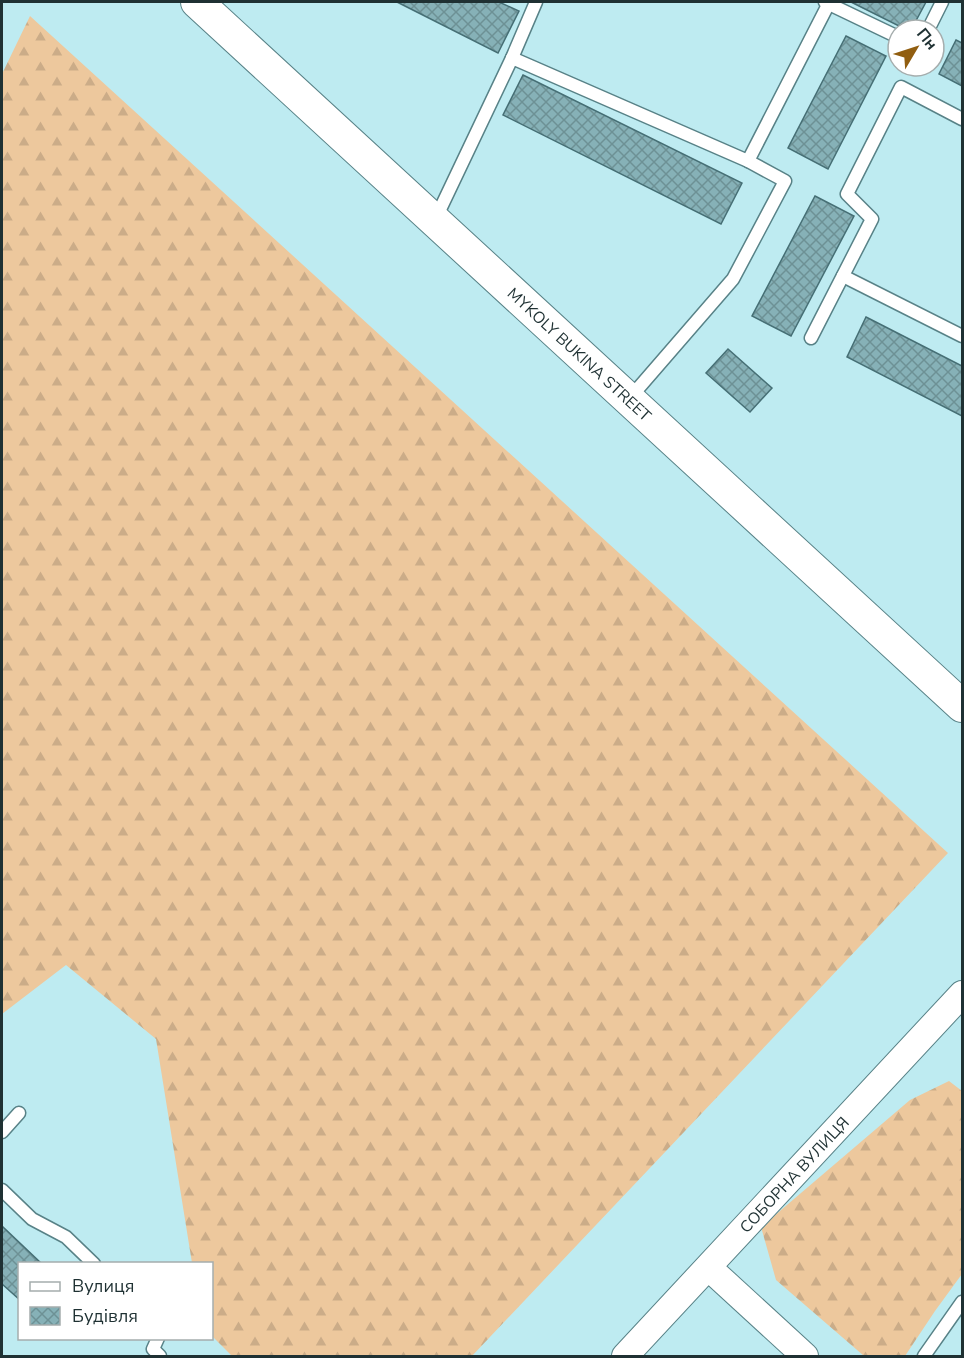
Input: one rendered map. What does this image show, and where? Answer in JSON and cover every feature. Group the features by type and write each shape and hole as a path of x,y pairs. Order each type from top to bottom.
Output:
{"street":[{"name":"MYKOLY BUKINA STREET","path":"197,2 963,706"},
{"name":"СОБОРНА ВУЛИЦЯ","path":"625,1356 963,994"},
{"path":"709,1268 805,1356"}],"lane":[{"path":"435,220 536,2"},
{"path":"748,161 827,2 886,31"},
{"path":"934,18 942,2"},
{"path":"512,58 748,161 785,181 734,279 629,400"},
{"path":"811,338 872,219 847,194 901,87 963,119"},
{"path":"843,276 963,336"},
{"path":"2,1132 19,1113"},
{"path":"2,1190 32,1219 66,1237 93,1262"},
{"path":"924,1356 963,1302"},
{"path":"157,1340 153,1348 160,1356"}],"green space":[{"path":"30,16 948,853 472,1356 232,1356 213,1337 213,1262 192,1262 156,1039 66,965 2,1014 2,74"},
{"path":"949,1081 962,1091 962,1274 905,1356 864,1356 776,1280 761,1227 910,1100"}],"building":[{"path":"397,2 499,2 519,11 498,53"},
{"path":"851,2 926,2 917,18 886,20"},
{"path":"846,36 886,56 828,169 788,148"},
{"path":"956,40 962,43 962,86 946,78 946,60"},
{"path":"523,75 742,183 721,224 503,115"},
{"path":"815,196 854,216 791,336 752,316"},
{"path":"866,317 962,366 962,416 847,357"},
{"path":"728,349 772,388 750,412 706,373"},
{"path":"2,1226 40,1262 18,1262 18,1298 2,1284"}]}
